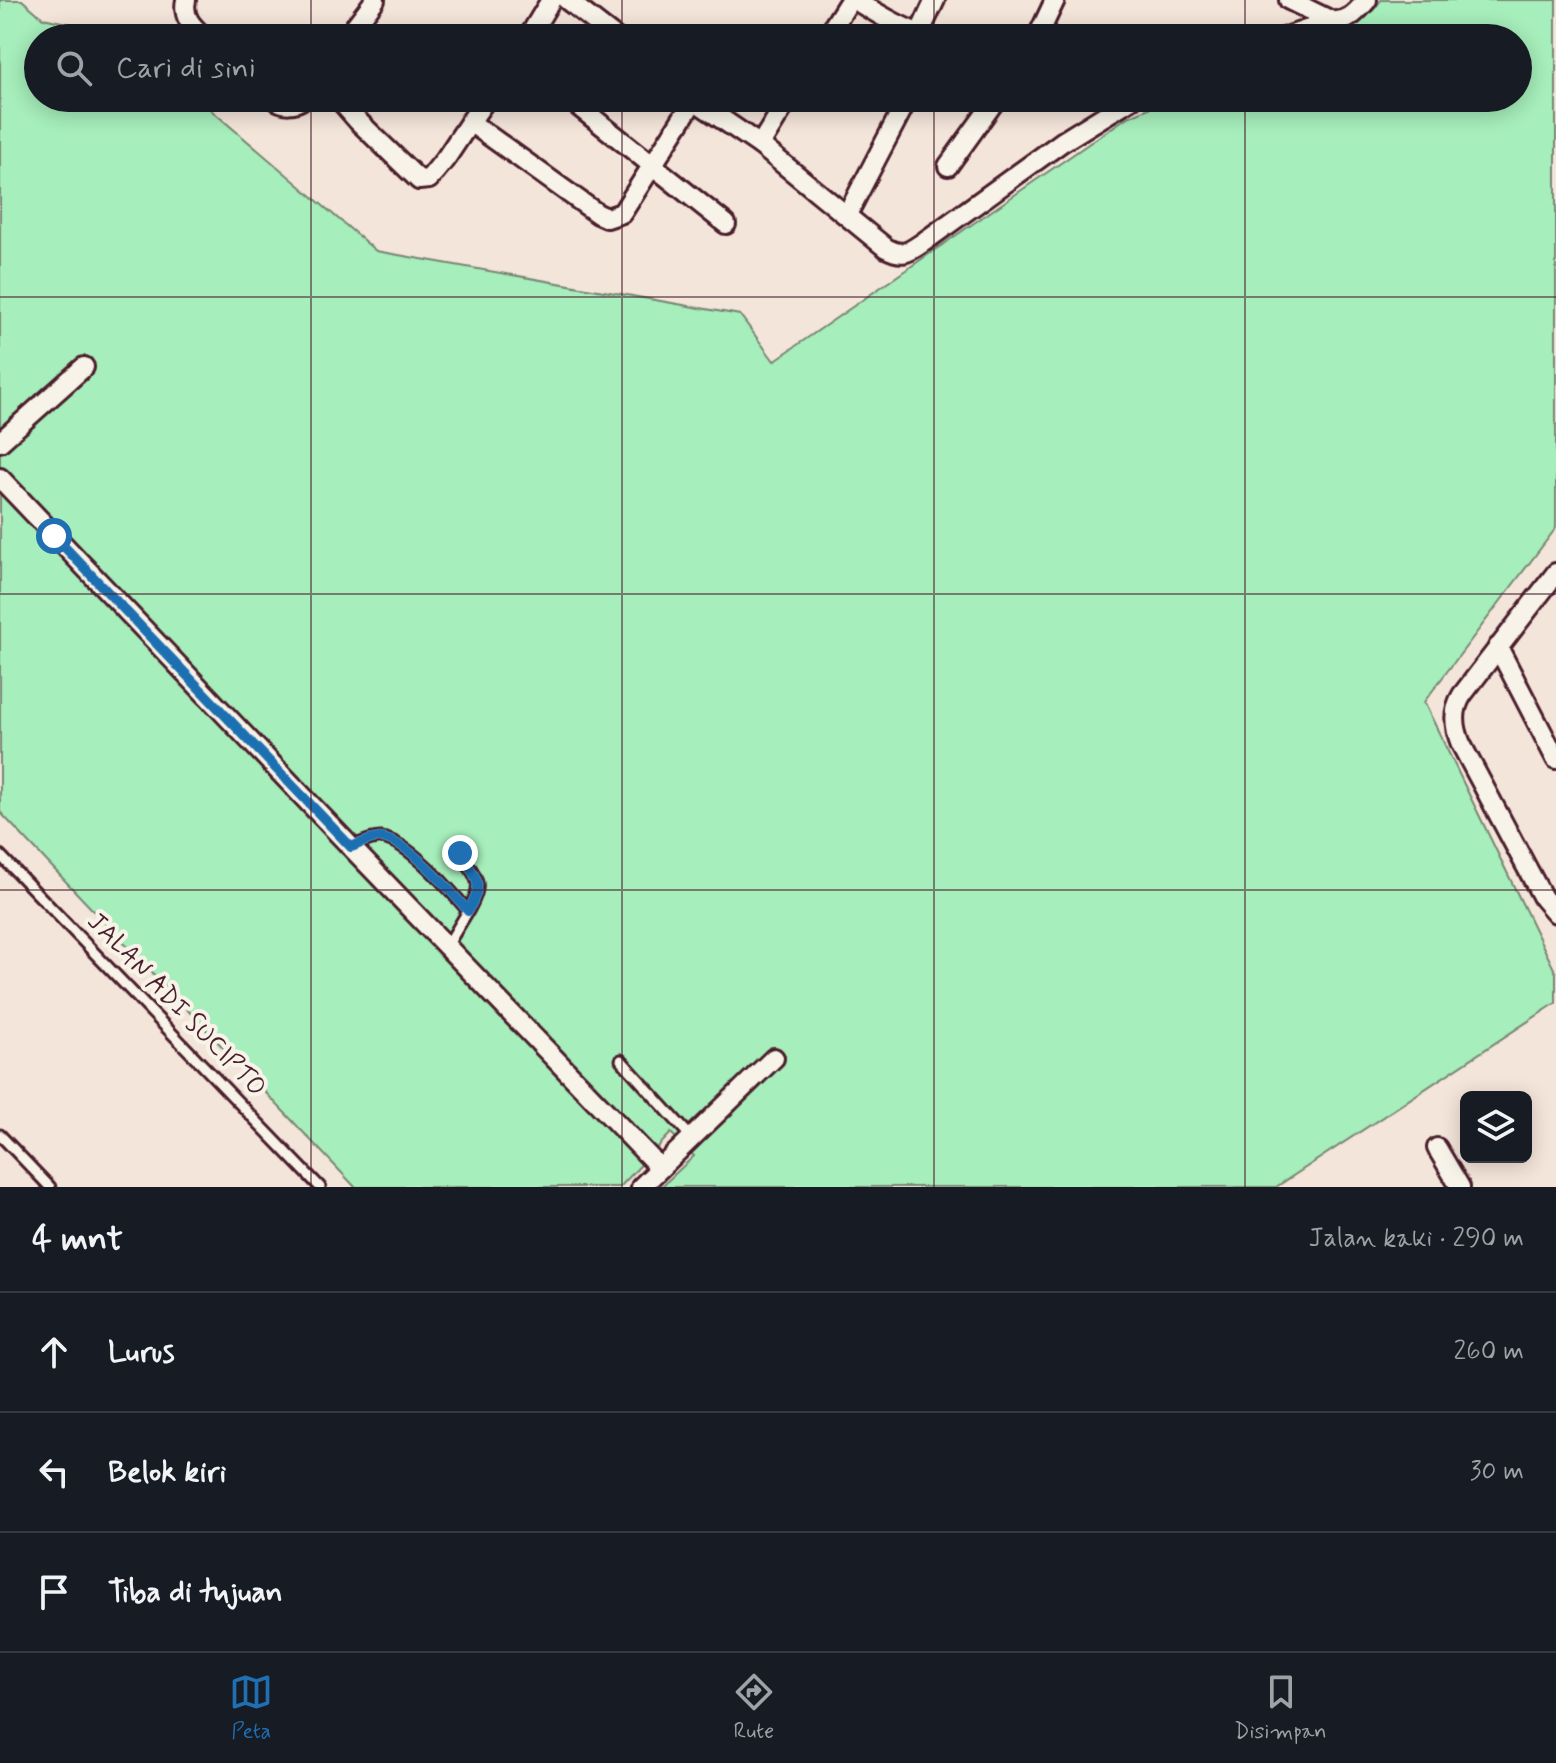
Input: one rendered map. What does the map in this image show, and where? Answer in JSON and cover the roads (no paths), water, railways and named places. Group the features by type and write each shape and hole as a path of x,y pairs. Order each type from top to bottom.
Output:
{"street":[{"path":"186,0 185,16 191,24"},
{"path":"357,24 375,0"},
{"path":"567,0 598,24"},
{"path":"836,24 852,0 898,24"},
{"path":"929,24 935,0"},
{"path":"1044,24 1055,0"},
{"path":"1289,0 1332,21"},
{"path":"1323,24 1343,21 1367,0"},
{"path":"535,24 546,2"},
{"path":"351,112 419,180 429,179 477,112"},
{"path":"586,112 726,224"},
{"path":"470,122 607,218 622,213 685,112"},
{"path":"712,112 760,145 897,254 908,251 1062,142 1110,112"},
{"path":"760,145 780,112"},
{"path":"847,215 901,112"},
{"path":"948,166 987,112"},
{"path":"0,442 84,367"},
{"path":"0,478 660,1168"},
{"path":"1555,576 1457,703 1455,714 1457,733 1543,898 1556,913"},
{"path":"1498,647 1556,759"},
{"path":"641,1187 774,1058"},
{"path":"1437,1148 1460,1187"}],"lane":[{"path":"351,847 382,838 399,845 437,876 468,911"},
{"path":"447,946 477,897 478,885 460,853"},
{"name":"JALAN ADI SUCIPTO","path":"0,855 320,1187"},
{"path":"621,1060 691,1137"},
{"path":"0,1135 50,1187"}]}
